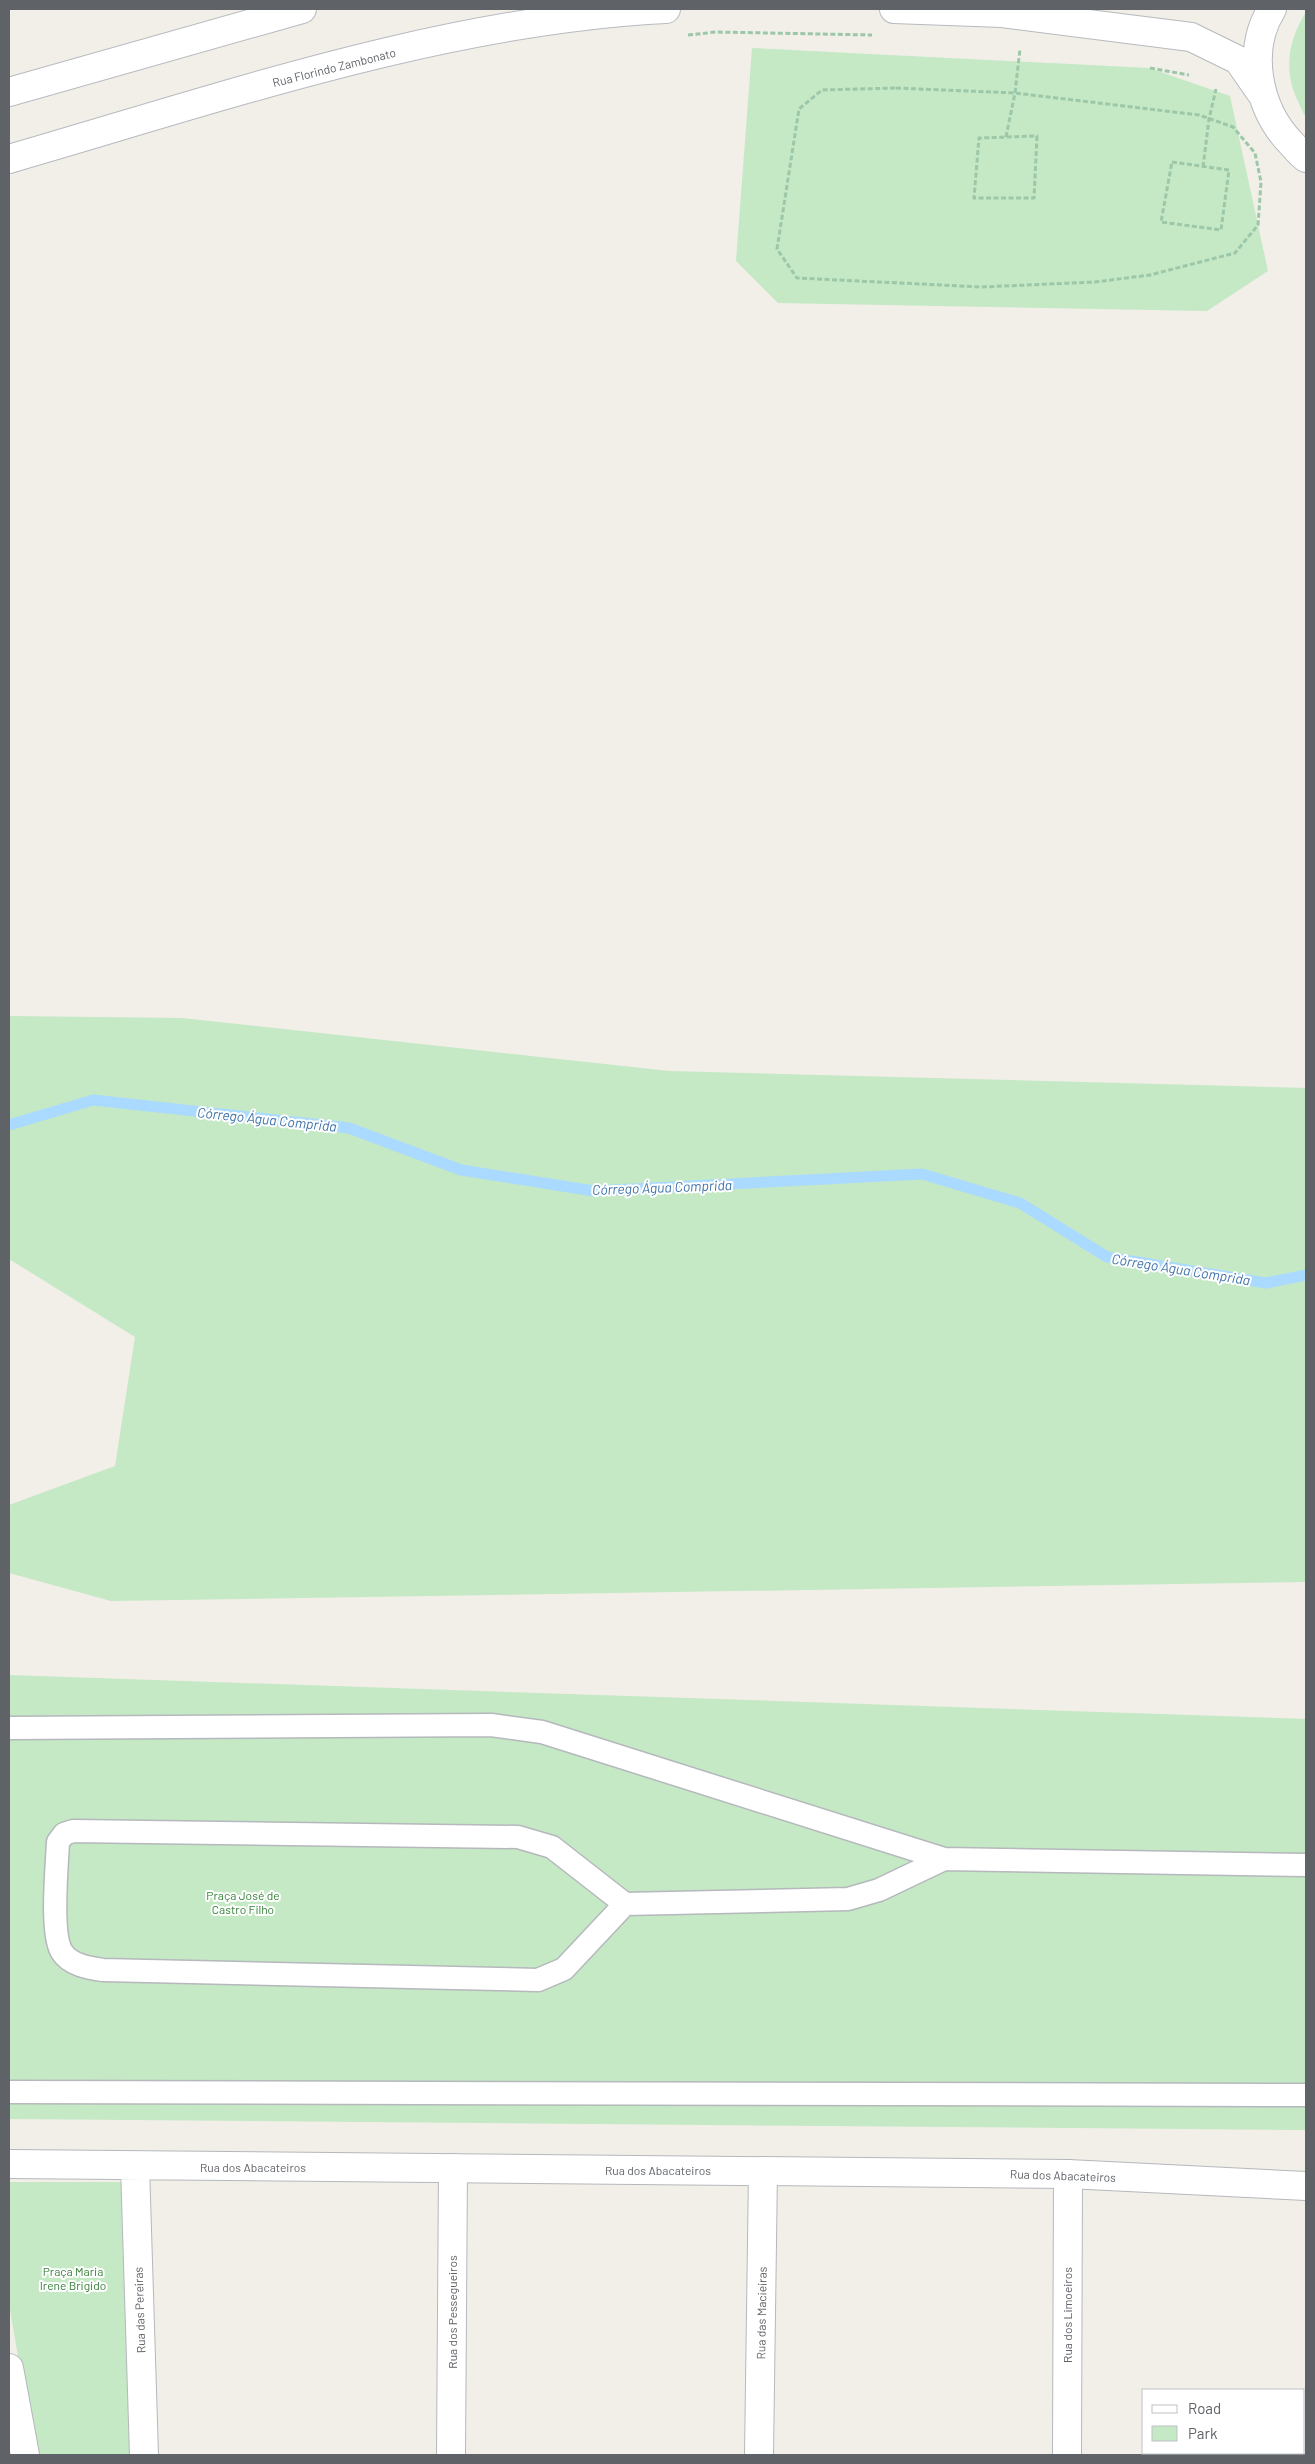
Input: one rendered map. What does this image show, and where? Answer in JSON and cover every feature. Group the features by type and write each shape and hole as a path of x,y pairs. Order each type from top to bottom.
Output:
{"street":[{"path":"9,92 302,9"},
{"name":"Rua Florindo Zambonato","path":"9,159 314,71 468,35 627,11 666,9"},
{"path":"894,9 1002,14 1191,37 1238,60 1261,93 1277,128 1306,158"},
{"path":"1261,93 1257,55 1267,17 1272,9"},
{"name":"Rua dos Abacateiros","path":"9,2164 1068,2174 1306,2186"},
{"name":"Rua das Pereiras","path":"135,2166 144,2455"},
{"name":"Rua dos Pessegueiros","path":"451,2455 453,2168"},
{"name":"Rua das Macieiras","path":"759,2455 763,2171"},
{"name":"Rua dos Limoeiros","path":"1067,2455 1068,2174"},
{"path":"9,2368 25,2455"}],"lane":[{"path":"9,1728 491,1726 542,1732 944,1859 1306,1866"},
{"path":"626,1904 564,1969 538,1980 103,1970 80,1966 62,1953 56,1935 58,1842 64,1834 73,1832 518,1837 552,1848 626,1904 848,1899 880,1890 944,1859"},
{"path":"9,2092 1306,2096"}],"path":[{"path":"678,36 716,32 882,35"},
{"path":"1006,137 1015,93 1020,46 1012,45"},
{"path":"1141,67 1192,76"},
{"path":"1203,167 1218,81"},
{"path":"896,88 1015,93 1199,116 1233,127 1255,153 1261,182 1258,225 1236,253 1150,275 1095,282 982,287 798,278 777,249 799,109 822,90 896,88"},
{"path":"1037,136 1034,198 974,198 978,138 1006,137 1037,136"},
{"path":"1172,162 1203,167 1229,170 1221,230 1160,222 1172,162"}],"green space":[{"path":"1306,12 1306,117 1293,88 1289,65 1295,33"},
{"path":"752,48 1149,68 1230,96 1268,271 1207,311 778,303 736,261"},
{"path":"9,1016 182,1018 669,1071 1306,1088 1306,1582 111,1601 9,1573 9,1505 115,1466 135,1337 9,1259"},
{"name":"Praça José de Castro Filho","path":"9,1675 1306,1719 1306,2130 9,2119"},
{"name":"Praça Maria Irene Brigido","path":"9,2182 136,2182 138,2455 35,2455 9,2304"}],"waterway":[{"name":"Córrego Água Comprida","path":"9,1125 93,1100 349,1128 461,1170 594,1191 922,1174 1020,1203 1107,1257 1266,1283 1306,1275"}]}
